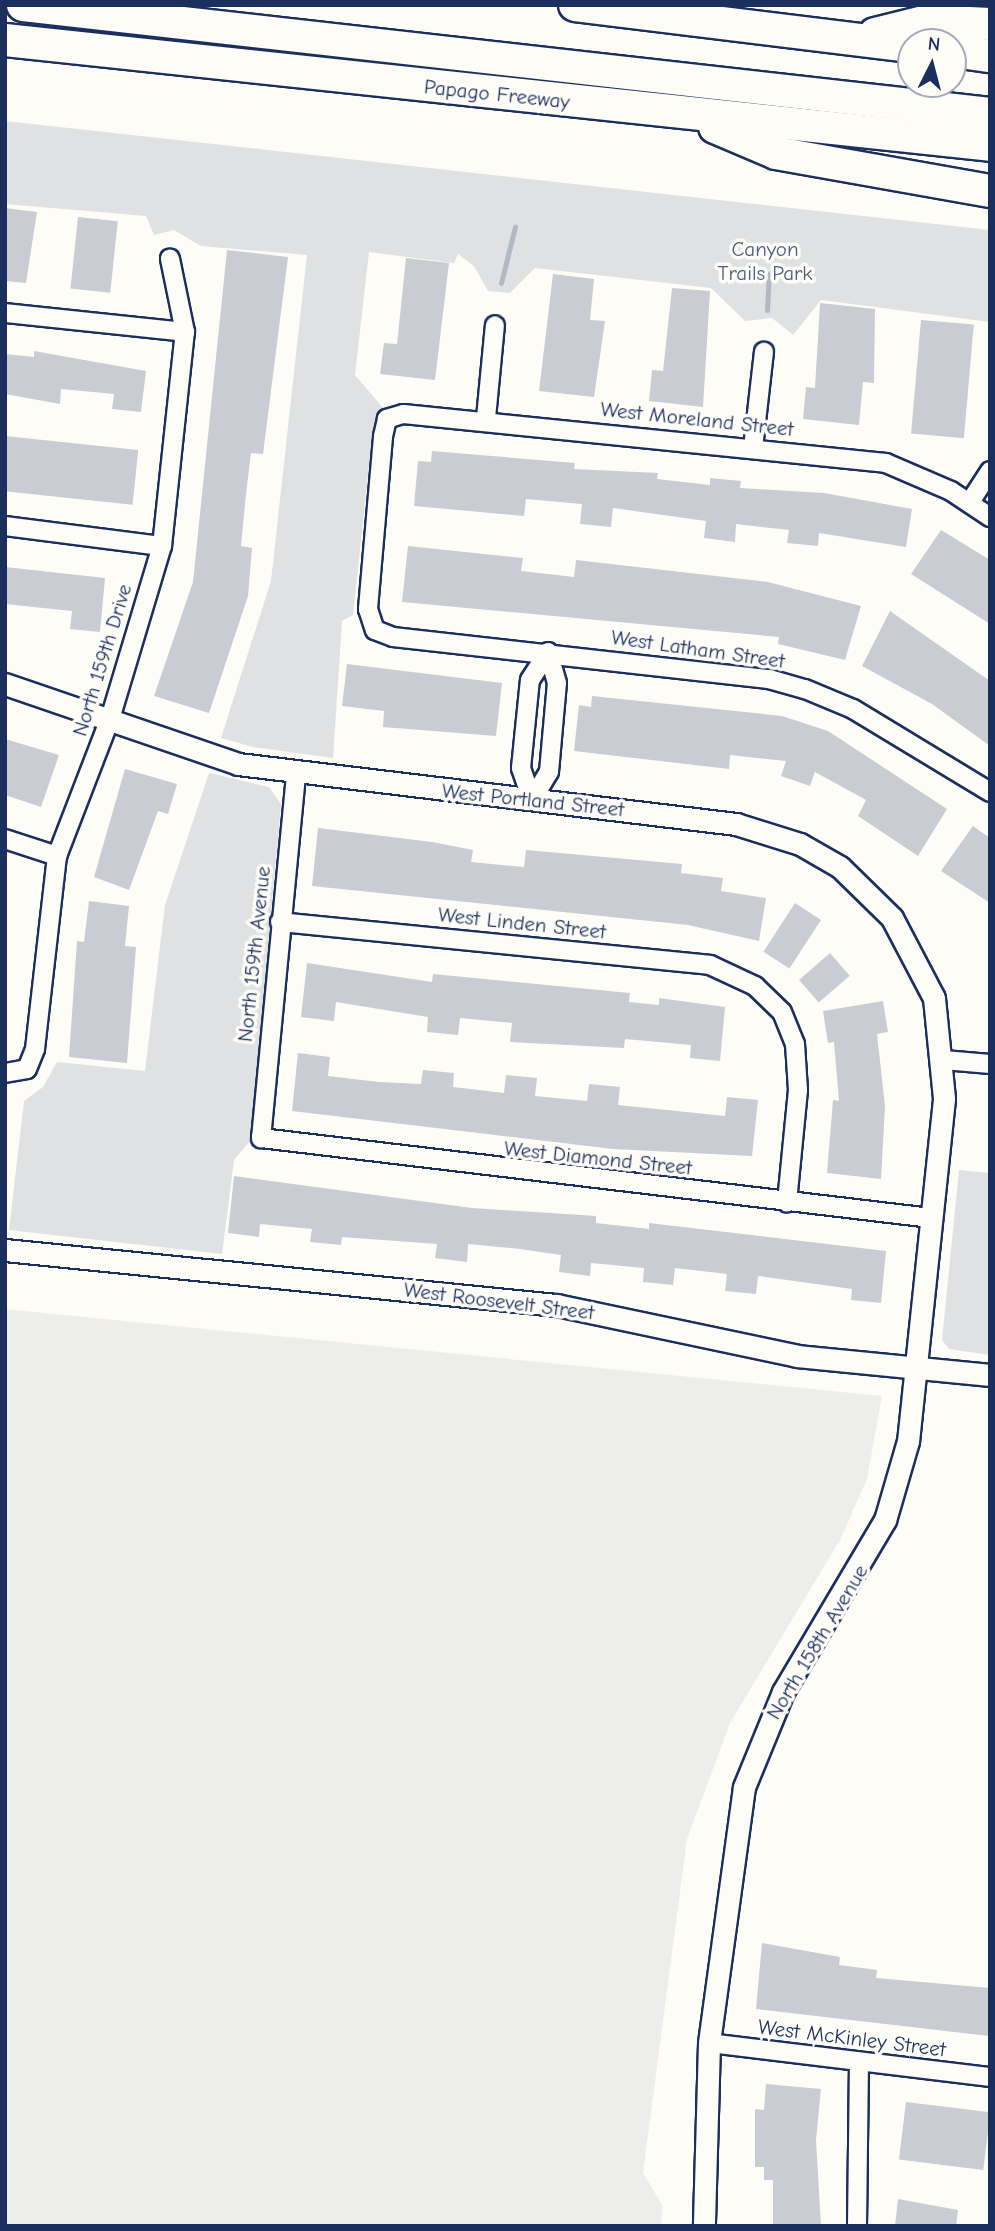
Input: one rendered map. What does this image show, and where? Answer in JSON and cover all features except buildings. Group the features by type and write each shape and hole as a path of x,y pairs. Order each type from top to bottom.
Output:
{"highway":[{"path":"23,5 990,114"},
{"path":"575,5 897,44"},
{"path":"853,39 929,21 990,24"},
{"name":"Papago Freeway","path":"5,40 990,145"},
{"path":"967,53 990,56"},
{"path":"685,114 776,153 990,191"}],"street":[{"name":"North 159th Drive","path":"5,1073 27,1069 57,856 110,719 162,546 185,332 170,259"},
{"path":"5,313 185,332"},
{"path":"486,418 495,325"},
{"path":"753,448 764,352"},
{"name":"West Moreland Street","path":"375,630 368,608 387,419 403,414 486,418 886,463 970,502 990,517"},
{"path":"970,502 990,471"},
{"path":"5,526 162,546"},
{"name":"West Latham Street","path":"375,630 769,679 805,689 853,709 990,792"},
{"path":"532,800 549,772 556,683 548,652"},
{"path":"532,800 521,768 529,692 548,652"},
{"name":"West Portland Street","path":"5,684 239,764 296,775 736,824 800,844 840,867 892,918 915,957 941,1021 944,1060"},
{"name":"North 159th Avenue","path":"261,1138 296,775"},
{"path":"5,839 57,856"},
{"name":"West Linden Street","path":"280,922 710,965 755,986 782,1012 795,1044 798,1090 788,1202"},
{"path":"944,1060 990,1064"},
{"name":"North 158th Avenue","path":"704,2226 709,2043 732,1843 756,1748 886,1520 908,1441 944,1060"},
{"name":"West Diamond Street","path":"261,1138 931,1218"},
{"name":"West Roosevelt Street","path":"5,1250 556,1305 797,1356 990,1375"},
{"name":"West McKinley Street","path":"709,2043 859,2064 990,2077"},
{"path":"858,2226 859,2064"}],"shaded area":[{"path":"5,1309 882,1396 867,1479 840,1540 730,1723 687,1839 643,2173 663,2206 661,2226 5,2226"}],"green space":[{"name":"Canyon Trails Park","path":"5,121 990,230 990,322 821,300 793,335 772,318 745,321 711,288 535,268 510,293 488,291 474,266 458,254 454,263 369,252 355,375 384,409 373,427 353,615 342,621 333,758 253,747 221,738 271,581 307,255 201,246 174,230 154,235 146,216 5,204"},
{"path":"209,773 269,787 281,804 250,1141 234,1160 222,1254 9,1230 24,1101 43,1087 57,1062 145,1071 165,905"},
{"path":"959,1170 990,1173 990,1355 949,1349 942,1340"}],"waterway":[{"path":"501,283 515,227"},
{"path":"767,310 769,274"}]}
